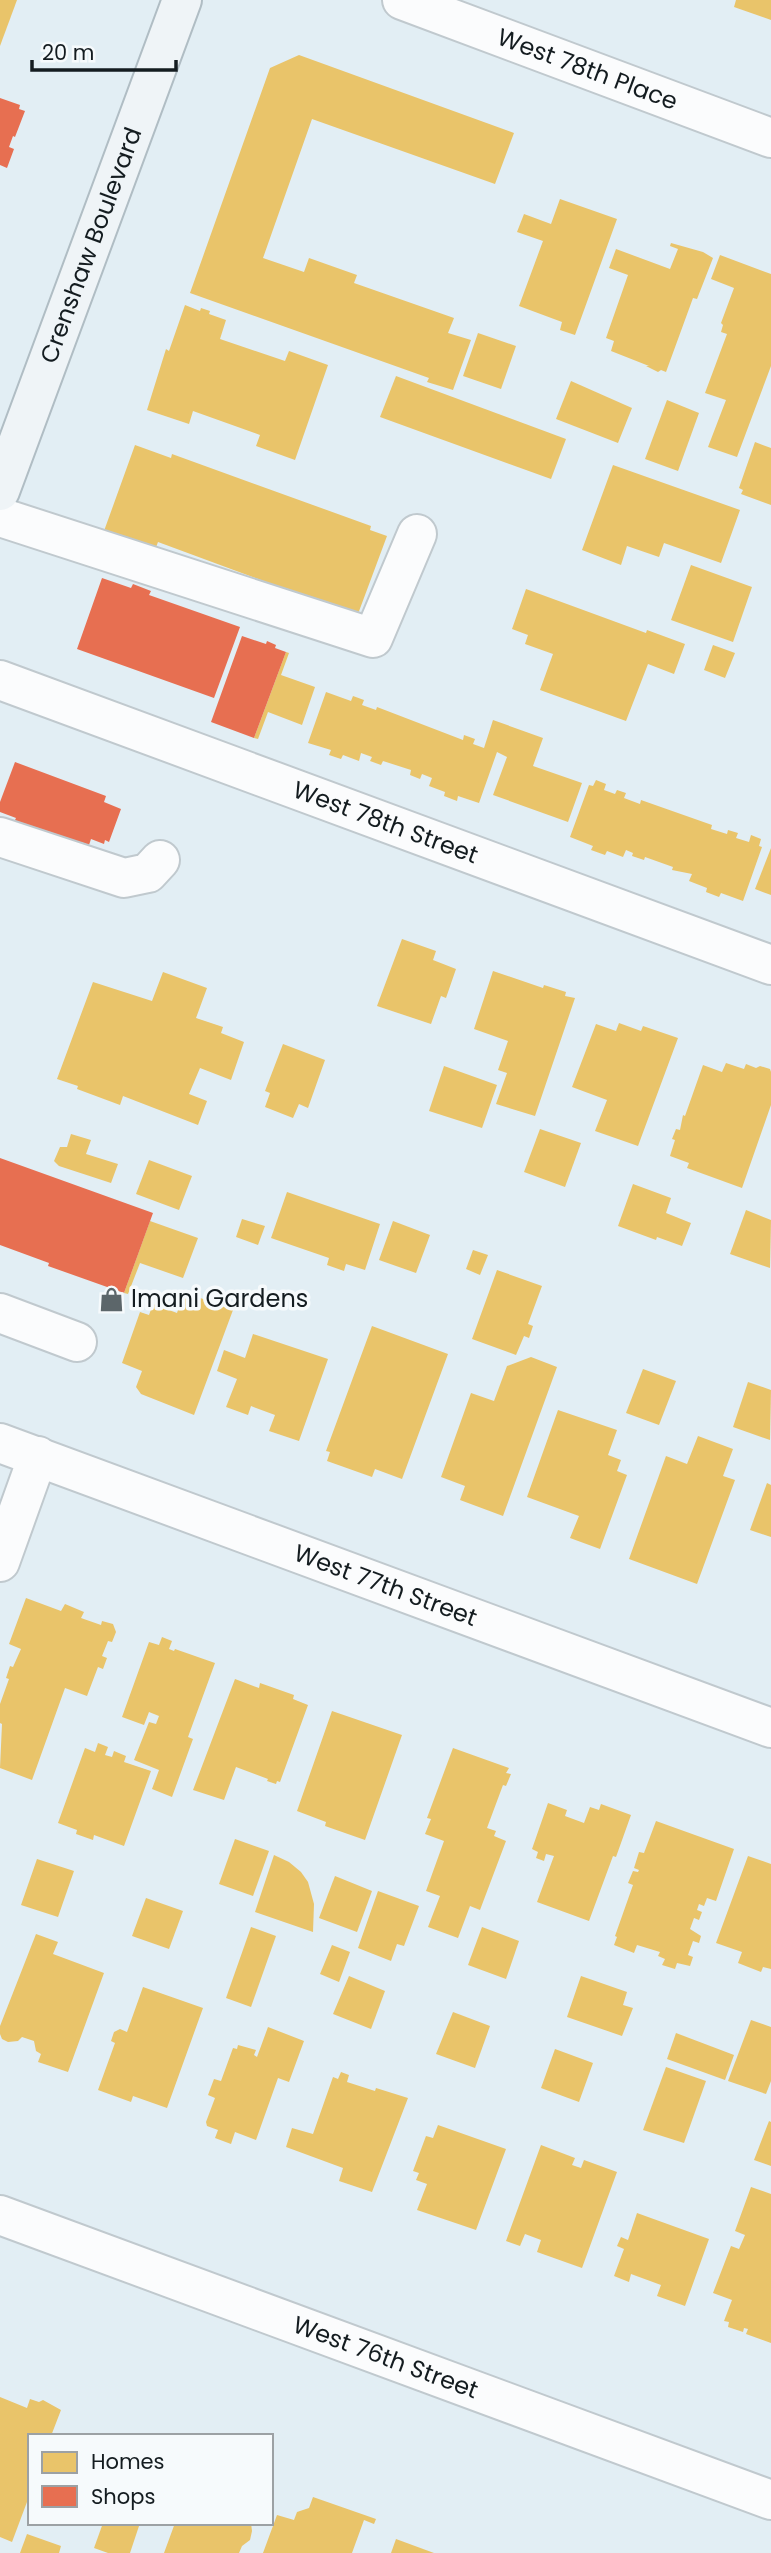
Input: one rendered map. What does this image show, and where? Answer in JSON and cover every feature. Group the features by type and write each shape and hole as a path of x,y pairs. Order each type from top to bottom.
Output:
{"main road":[{"name":"Crenshaw Boulevard","path":"0,491 182,0"}],"street":[{"name":"West 78th Place","path":"402,0 771,138"},
{"path":"0,517 373,638 417,534"},
{"name":"West 78th Street","path":"0,680 771,965"},
{"path":"0,837 124,878 148,873 160,860"},
{"path":"0,1313 76,1342"},
{"name":"West 77th Street","path":"0,1443 771,1728"},
{"path":"0,1562 38,1456"},
{"name":"West 76th Street","path":"0,2215 771,2500"}],"building: Homes":[{"path":"0,0 17,0 0,46"},
{"path":"736,0 771,0 771,20 734,7"},
{"path":"299,55 514,133 495,184 312,119 263,258 304,272 309,258 357,275 354,283 454,318 448,333 471,340 453,390 427,382 429,378 190,293 270,68"},
{"path":"560,199 617,219 575,335 560,330 562,322 519,306 543,241 517,232 524,214 551,224"},
{"path":"671,243 703,252 713,258 697,299 693,298 666,372 658,372 611,351 614,341 606,338 628,275 609,268 616,249 670,269 678,249 670,246"},
{"path":"720,255 771,274 771,366 737,457 708,447 726,400 705,393 727,334 721,332 721,323 734,288 711,279"},
{"path":"185,305 200,311 201,308 210,311 209,314 226,320 220,339 285,361 289,351 328,365 295,460 256,446 260,435 193,411 189,424 147,410 166,349 169,351"},
{"path":"478,333 516,346 501,389 463,376"},
{"path":"396,376 566,439 551,479 380,417"},
{"path":"571,381 632,408 618,443 556,419"},
{"path":"667,400 699,413 678,471 645,459"},
{"path":"755,442 771,448 771,505 741,494 743,490 739,488"},
{"path":"135,445 171,458 172,454 371,526 370,530 387,536 355,622 307,597 158,542 155,550 104,531"},
{"path":"613,465 740,510 721,563 664,543 659,557 627,546 621,565 582,550"},
{"path":"691,565 752,587 733,642 671,620"},
{"path":"526,589 646,633 647,630 685,644 674,674 648,664 626,721 540,690 553,654 525,644 528,635 512,629"},
{"path":"713,645 735,653 725,678 704,670"},
{"path":"286,652 289,653 281,675 315,687 302,725 268,712 258,739 254,738"},
{"path":"326,692 351,701 353,696 364,700 362,705 376,710 377,707 463,740 464,735 475,739 473,744 484,748 493,720 543,738 533,766 582,783 568,822 493,795 507,757 497,752 479,803 458,796 457,801 444,796 445,792 429,786 432,778 422,774 420,779 410,775 411,770 383,761 381,765 370,761 372,757 361,753 359,761 343,755 341,759 329,755 331,750 308,743"},
{"path":"596,780 606,784 604,790 615,794 617,790 626,793 624,798 640,804 641,800 712,825 711,829 727,834 728,830 738,833 736,838 749,842 751,835 761,839 759,846 762,847 743,901 721,893 719,897 706,892 707,888 689,881 692,874 672,870 673,867 645,857 644,860 632,856 633,853 626,850 623,857 607,851 605,855 591,850 593,846 570,837 589,785 593,786"},
{"path":"771,848 771,895 755,889"},
{"path":"402,939 436,951 433,960 456,969 446,998 441,996 431,1024 377,1006"},
{"path":"493,971 543,988 544,985 566,992 565,996 575,998 535,1116 496,1104 507,1073 498,1070 508,1041 474,1029"},
{"path":"163,972 207,988 196,1018 223,1027 221,1033 244,1042 231,1080 200,1068 189,1094 207,1101 198,1125 123,1096 120,1105 57,1079 93,982 152,1001"},
{"path":"619,1023 641,1031 643,1026 678,1038 638,1146 595,1131 607,1100 572,1087 596,1024 616,1031"},
{"path":"283,1044 325,1060 308,1108 299,1104 293,1118 265,1107 270,1093 265,1091"},
{"path":"726,1063 744,1069 746,1064 756,1068 760,1066 770,1069 771,1072 771,1105 742,1188 687,1168 689,1163 670,1156 675,1140 672,1139 676,1129 680,1130 683,1115 685,1116 703,1065 722,1072"},
{"path":"444,1066 497,1085 482,1128 429,1111"},
{"path":"540,1129 581,1143 565,1187 524,1172"},
{"path":"71,1134 91,1140 86,1154 118,1164 111,1183 59,1166 54,1161 60,1147 67,1147"},
{"path":"149,1160 192,1176 179,1210 136,1194"},
{"path":"633,1184 671,1198 666,1213 691,1223 682,1246 618,1226"},
{"path":"287,1192 380,1224 365,1270 346,1264 344,1271 327,1265 329,1258 271,1238"},
{"path":"746,1210 771,1220 770,1268 730,1254"},
{"path":"242,1219 265,1226 258,1245 236,1237"},
{"path":"150,1221 198,1238 183,1278 140,1263 128,1294 124,1293"},
{"path":"393,1221 430,1235 416,1273 379,1260"},
{"path":"473,1250 488,1255 480,1275 466,1269"},
{"path":"497,1270 542,1286 528,1324 533,1326 529,1338 524,1336 516,1355 472,1339"},
{"path":"184,1292 233,1310 194,1415 141,1394 136,1387 142,1371 122,1363 140,1312 149,1315 153,1304 177,1313"},
{"path":"372,1326 448,1354 402,1479 375,1469 372,1477 327,1461 330,1452 326,1451"},
{"path":"253,1334 328,1359 299,1441 269,1431 275,1415 251,1406 248,1415 226,1407 237,1379 217,1371 224,1350 245,1358"},
{"path":"531,1357 557,1367 503,1516 460,1500 465,1486 441,1477 471,1393 494,1401 507,1366"},
{"path":"643,1369 676,1381 659,1425 626,1413"},
{"path":"748,1382 771,1390 770,1440 733,1427"},
{"path":"558,1410 617,1430 608,1455 621,1460 617,1471 627,1475 600,1549 570,1538 579,1516 527,1497"},
{"path":"698,1436 733,1449 723,1476 735,1480 697,1584 629,1559 666,1456 687,1464"},
{"path":"767,1483 771,1485 771,1537 750,1530"},
{"path":"26,1598 61,1611 65,1604 84,1612 81,1618 101,1625 102,1621 113,1624 116,1632 112,1642 108,1641 102,1656 107,1658 103,1669 98,1667 87,1696 65,1688 32,1780 0,1768 0,1704 9,1679 6,1678 10,1666 13,1667 21,1649 9,1644"},
{"path":"162,1637 172,1641 169,1649 215,1663 188,1737 193,1739 172,1797 152,1789 159,1770 134,1760 149,1722 156,1724 159,1716 149,1712 144,1725 122,1717 149,1642 159,1645"},
{"path":"235,1679 259,1688 260,1683 294,1695 293,1699 308,1705 280,1782 277,1781 276,1784 267,1781 268,1779 236,1767 224,1800 193,1790"},
{"path":"332,1711 402,1735 365,1840 325,1826 326,1822 297,1811"},
{"path":"98,1743 108,1747 105,1755 112,1757 114,1751 126,1756 124,1762 151,1771 124,1846 94,1835 93,1840 58,1823 85,1748 95,1752"},
{"path":"453,1748 509,1768 506,1773 511,1774 506,1786 503,1785 487,1828 496,1831 494,1836 506,1841 480,1910 470,1906 458,1938 428,1927 440,1896 426,1891 444,1841 425,1834 431,1819 427,1818"},
{"path":"548,1803 567,1810 565,1816 584,1823 590,1807 599,1810 601,1804 631,1815 589,1921 537,1902 554,1856 546,1854 544,1861 536,1858 538,1852 532,1849"},
{"path":"656,1821 734,1849 716,1901 707,1898 704,1906 699,1904 697,1910 702,1912 699,1920 694,1918 690,1929 701,1936 699,1943 693,1941 688,1955 693,1957 690,1966 677,1963 675,1969 662,1965 665,1959 658,1956 660,1952 637,1945 634,1953 614,1945 633,1885 628,1883 633,1871 639,1870 634,1868 639,1852 644,1853"},
{"path":"235,1839 269,1851 253,1896 219,1884"},
{"path":"274,1855 289,1862 308,1882 314,1904 313,1932 255,1912"},
{"path":"748,1856 771,1864 771,1969 763,1967 761,1972 738,1963 742,1952 716,1943"},
{"path":"37,1859 74,1871 58,1917 21,1905"},
{"path":"335,1876 372,1891 357,1932 319,1918"},
{"path":"378,1891 419,1906 404,1946 397,1944 391,1961 358,1948"},
{"path":"146,1898 183,1911 169,1949 132,1936"},
{"path":"251,1927 276,1936 251,2007 226,1998"},
{"path":"482,1927 519,1941 506,1979 468,1965"},
{"path":"36,1934 58,1942 53,1954 104,1973 68,2072 38,2062 41,2054 36,2051 34,2041 22,2037 18,2041 8,2042 2,2039 0,2034 0,2026"},
{"path":"332,1945 350,1952 339,1982 320,1974"},
{"path":"349,1976 385,1991 371,2029 333,2014"},
{"path":"581,1976 627,1992 623,2005 633,2008 622,2036 567,2017"},
{"path":"143,1987 203,2008 167,2108 133,2096 131,2102 98,2090 115,2043 111,2041 114,2032 120,2029 127,2032"},
{"path":"453,2012 490,2026 475,2068 436,2054"},
{"path":"751,2020 771,2027 771,2081 766,2094 728,2081"},
{"path":"268,2027 304,2041 289,2082 278,2078 256,2140 235,2132 231,2144 215,2138 218,2130 207,2126 206,2122 215,2098 208,2095 214,2079 221,2081 233,2048 237,2049 238,2045 256,2050 254,2055 257,2057"},
{"path":"676,2033 734,2055 725,2080 667,2059"},
{"path":"555,2049 593,2063 579,2102 541,2088"},
{"path":"666,2067 706,2081 684,2143 643,2130"},
{"path":"341,2072 349,2075 347,2082 408,2098 372,2192 339,2181 343,2168 286,2147 292,2128 313,2134 333,2077 338,2079"},
{"path":"769,2121 771,2122 771,2166 754,2160"},
{"path":"438,2125 506,2149 476,2230 417,2210 427,2184 416,2180 419,2173 413,2171 426,2136 433,2138"},
{"path":"541,2145 575,2158 572,2165 581,2168 584,2160 617,2172 582,2268 537,2252 541,2240 525,2234 520,2246 506,2241"},
{"path":"751,2187 771,2194 771,2343 746,2334 748,2329 744,2328 743,2332 728,2327 729,2322 724,2321 732,2300 713,2293 731,2246 739,2249 745,2235 735,2231"},
{"path":"637,2213 709,2239 685,2306 657,2296 661,2285 631,2274 629,2282 614,2276 624,2249 617,2246 621,2237 628,2240"},
{"path":"0,2397 27,2408 30,2399 39,2402 43,2400 61,2410 52,2434 28,2434 28,2499 12,2542 0,2537"},
{"path":"313,2497 376,2519 374,2524 364,2520 352,2553 263,2553 277,2515 294,2520 297,2512 309,2508"},
{"path":"102,2525 139,2525 130,2553 108,2553 94,2548"},
{"path":"174,2525 251,2525 250,2540 242,2546 239,2553 164,2553"},
{"path":"27,2534 61,2546 59,2553 20,2553"},
{"path":"396,2539 434,2553 391,2553"}],"building: Shops":[{"path":"0,98 20,105 19,109 25,111 9,147 14,149 7,168 0,165"},
{"path":"102,578 131,588 133,584 151,591 149,595 240,627 214,698 77,649"},
{"path":"242,636 266,644 267,641 286,652 254,738 211,722"},
{"path":"15,762 106,796 104,802 121,809 109,842 105,840 104,844 91,839 89,845 81,842 79,847 13,824 16,818 0,812 0,802"},
{"path":"0,1158 153,1213 124,1293 48,1266 49,1263 0,1245"}],"place":[{"name":"Imani Gardens","path":"111,1299"}]}
